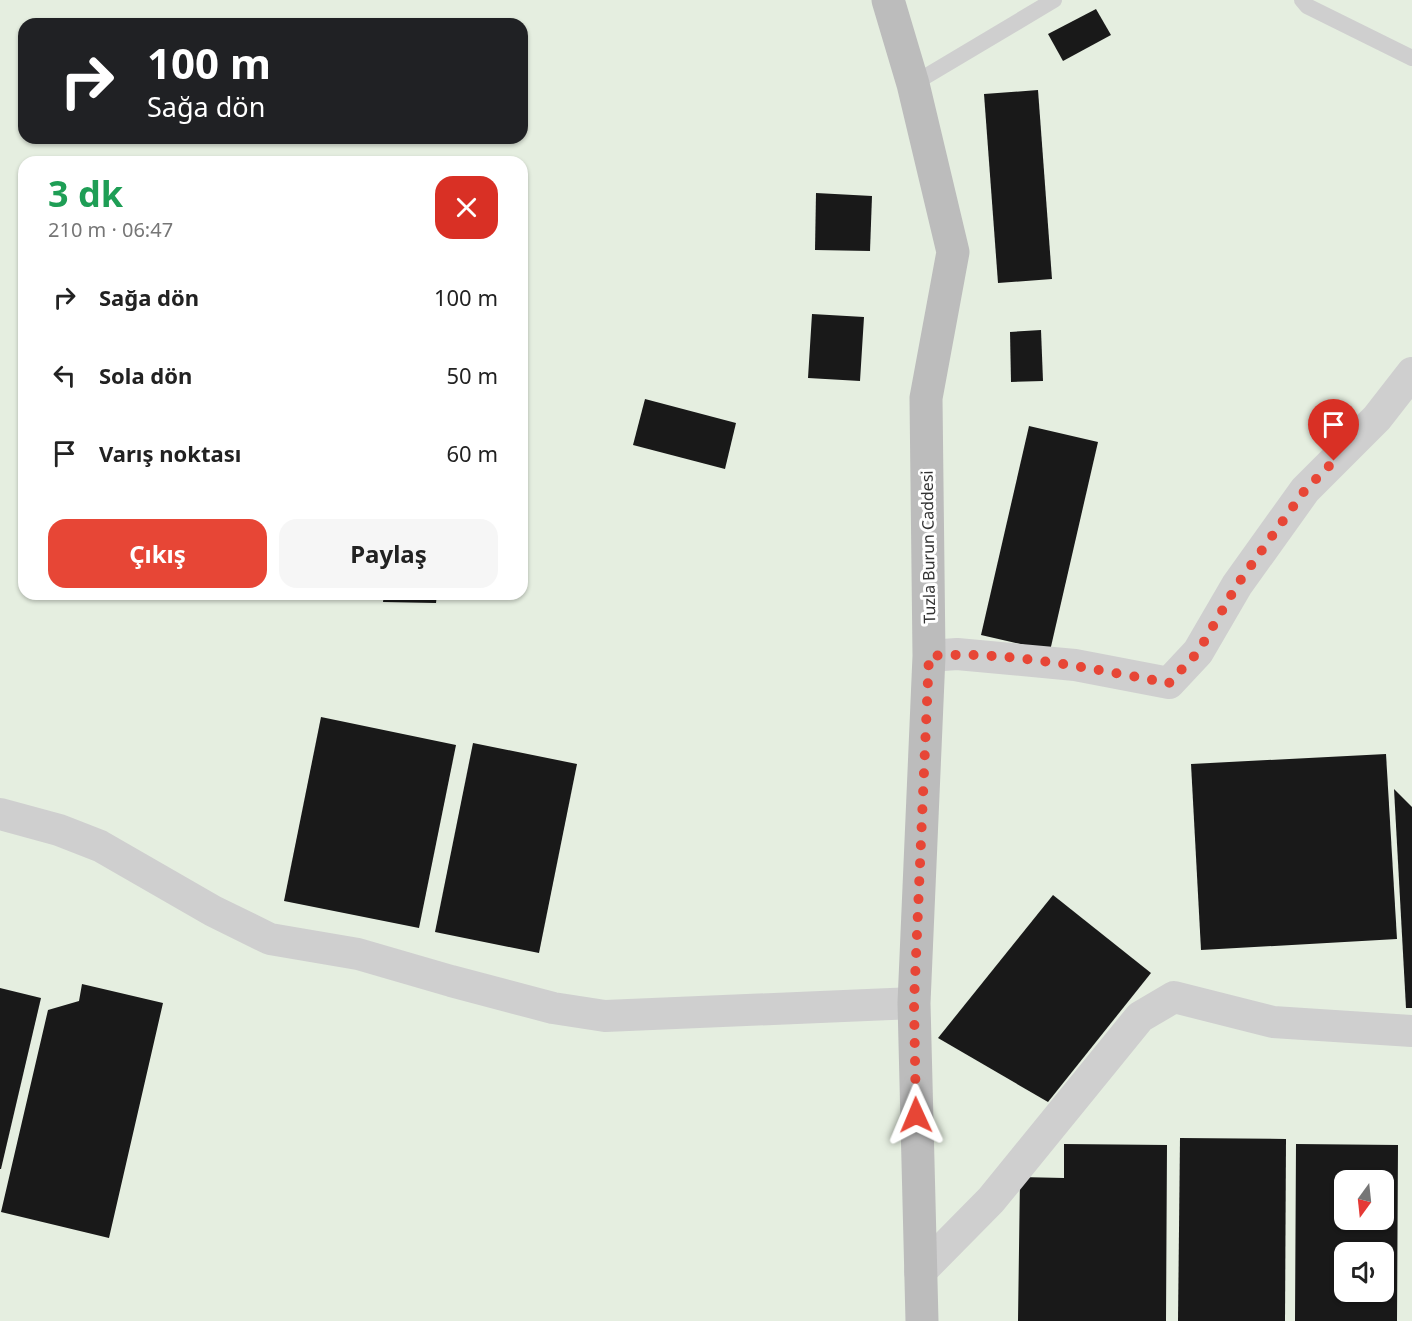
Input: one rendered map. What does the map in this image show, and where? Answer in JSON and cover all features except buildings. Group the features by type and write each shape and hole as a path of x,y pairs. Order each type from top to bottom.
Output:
{"main road":[{"name":"Tuzla Burun Caddesi","path":"888,0 913,84 952,252 926,398 929,656 914,1003 922,1321"}],"street":[{"path":"929,656 957,654 1074,665 1169,683 1198,652 1237,585 1305,490 1377,418 1412,373"},
{"path":"0,814 59,830 100,846 213,911 270,939 358,954 553,1008 605,1016 914,1003"},
{"path":"920,1272 991,1200 1140,1017 1174,997 1273,1022 1412,1031"}],"lane":[{"path":"913,84 1054,0"},
{"path":"1302,0 1307,6 1412,58"}],"shaded area":[{"path":"0,0 1412,0 1412,1321 0,1321"}],"route":[{"path":"916,1115 914,1003 929,656 957,654 1074,665 1169,683 1198,652 1237,585 1305,490 1334,461"}]}
